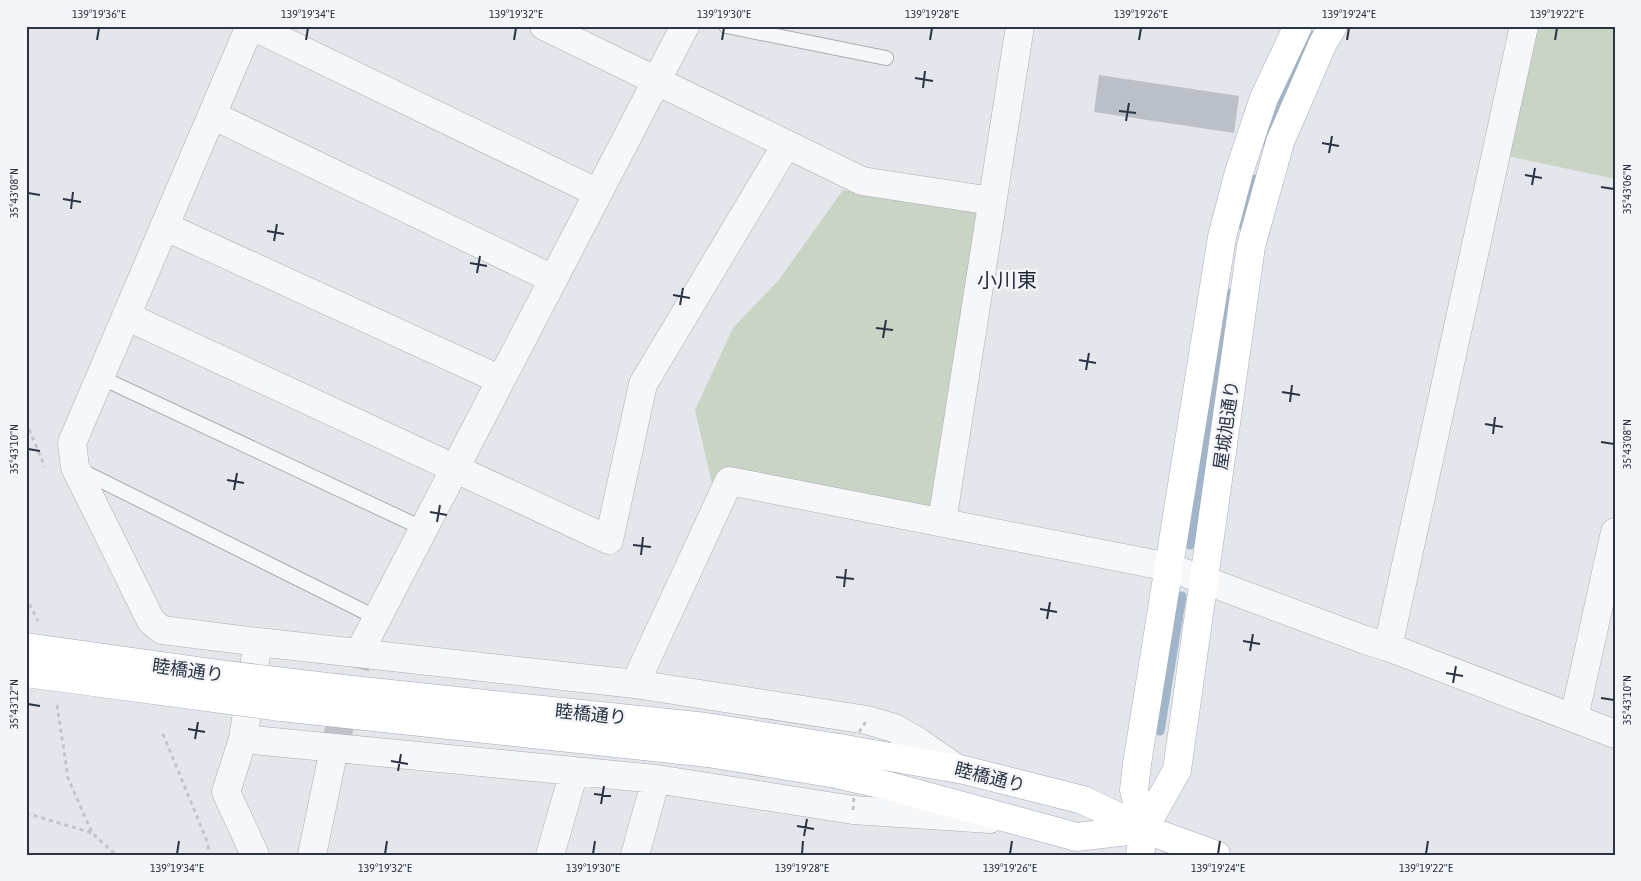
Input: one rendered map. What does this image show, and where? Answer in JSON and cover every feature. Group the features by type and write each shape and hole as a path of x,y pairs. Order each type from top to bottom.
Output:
{"main road":[{"name":"屋城旭通り","path":"1142,842 1134,790 1222,237 1240,172 1264,98 1298,26"},
{"name":"屋城旭通り","path":"1142,842 1177,770 1251,246 1280,142 1323,43 1333,26"},
{"name":"睦橋通り","path":"33,637 276,681 706,727 956,768 1083,800 1142,842"},
{"name":"睦橋通り","path":"26,673 281,707 708,753 836,774 889,786 1077,837 1142,842 1216,855"}],"street":[{"path":"598,193 251,26 72,443 75,467 151,620 162,630 636,684 867,720 894,728 917,740 956,768"},
{"path":"544,26 862,181 992,201"},
{"path":"359,653 685,26"},
{"path":"942,522 1020,26"},
{"path":"1388,647 1524,26"},
{"path":"212,114 553,279"},
{"path":"126,316 609,540 643,384 786,145"},
{"path":"164,226 501,380"},
{"path":"636,684 730,481 1169,567 1388,647 1615,734"},
{"path":"1574,718 1615,532"},
{"path":"255,855 226,792 243,739 258,642"},
{"path":"243,739 656,779 853,810 1014,821"},
{"path":"312,855 334,749"},
{"path":"550,855 574,772"},
{"path":"635,855 656,779"}],"lane":[{"path":"726,26 886,58"},
{"path":"100,377 424,529"},
{"path":"75,467 377,618"}],"path":[{"path":"26,597 33,637"},
{"path":"57,701 68,778 92,833 116,855"},
{"path":"163,734 207,841 210,855"},
{"path":"26,813 92,833"}],"green space":[{"path":"1539,26 1615,26 1615,179 1508,156"},
{"path":"843,190 977,211 930,506 724,468 713,488 695,410 733,328 778,281"}],"building":[{"path":"1099,75 1239,96 1234,133 1094,112"}],"waterway":[{"path":"1266,142 1274,118 1311,35"},
{"path":"1243,226 1256,179"},
{"path":"1190,545 1231,293"},
{"path":"1160,731 1182,596"}],"tunnel":[{"path":"334,749 359,653"}],"district":[{"name":"小川東","path":"1007,279"}]}
